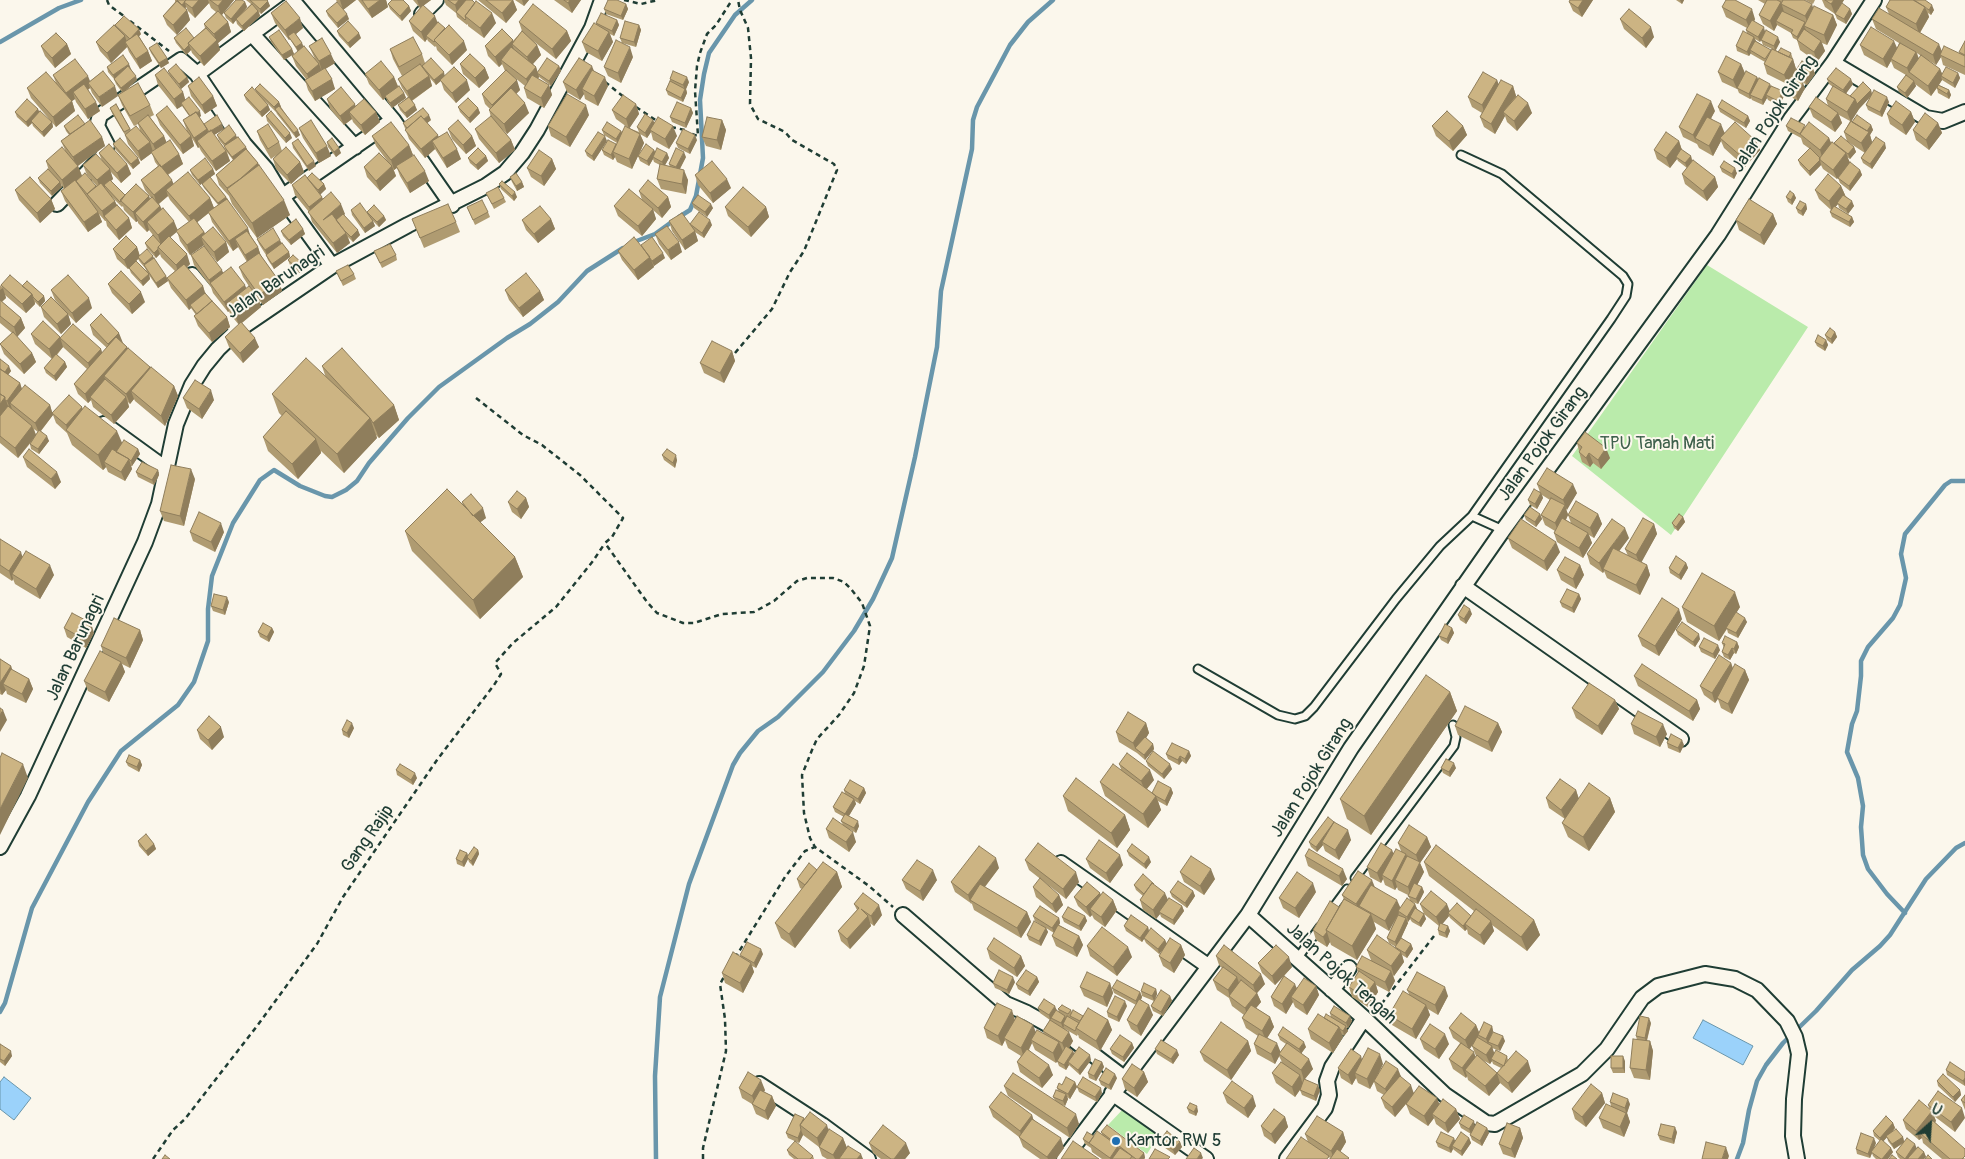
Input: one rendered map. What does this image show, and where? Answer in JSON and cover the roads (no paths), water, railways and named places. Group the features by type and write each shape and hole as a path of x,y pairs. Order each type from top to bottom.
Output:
{"street":[{"path":"422,14 436,0"},
{"name":"Jalan Barunagri","path":"0,847 28,796 142,551 159,504 176,424 192,385 218,349 238,330 332,266 497,180 512,166 537,130 592,28 602,0"},
{"path":"197,74 295,1 393,120 452,205"},
{"name":"Jalan Pojok Girang","path":"1248,915 1351,748 1503,530 1718,235 1791,119 1833,63 1869,2"},
{"path":"251,33 355,147"},
{"path":"57,204 103,156 107,145 98,126 100,115 181,60 197,74 244,144 266,169 282,196 332,266"},
{"path":"1833,63 1926,118 1943,121 1965,112"},
{"path":"282,196 393,120"},
{"path":"187,269 238,330"},
{"path":"94,417 166,469"},
{"path":"1463,586 1681,739"},
{"path":"1049,855 1208,966"},
{"path":"1064,1159 1248,915"},
{"name":"Jalan Pojok Tengah","path":"1248,915 1366,1020 1445,1095 1486,1123 1496,1124 1582,1074 1607,1049 1642,998 1658,986 1705,974 1735,979 1757,990 1786,1021 1795,1037 1799,1054 1793,1126 1796,1159"},
{"path":"903,916 1006,1004 1027,1013 1070,1037 1124,1078"},
{"path":"1332,990 1349,968"},
{"path":"1286,1159 1325,1108 1329,1095 1327,1081 1332,1067 1366,1020"},
{"path":"759,1084 868,1159"},
{"path":"1112,1093 1206,1159"}],"lane":[{"path":"1198,669 1278,715 1295,719 1305,716 1314,707 1396,598 1440,546 1472,516 1626,296 1628,287 1623,276 1502,174 1461,155"},
{"path":"1472,516 1503,530"},
{"path":"1297,959 1454,746 1456,737 1453,725"}],"water":[{"path":"1703,1020 1753,1046 1743,1065 1693,1038"},
{"path":"4,1077 31,1098 14,1120 0,1109 0,1082"}],"waterway":[{"path":"0,42 59,8 81,0"},
{"path":"679,217 690,210 696,196 703,158 700,100 709,53 735,15 752,0"},
{"path":"656,1159 655,1076 660,997 689,884 733,765 740,753 758,731 778,717 823,672 854,631 873,599 892,558 937,347 941,291 972,149 973,120 977,107 1010,45 1028,22 1053,0"},
{"path":"634,242 655,234 673,221"},
{"path":"0,1012 5,1003 32,908 88,802 121,751 178,705 194,682 208,641 208,609 212,576 233,523 260,480 274,470 300,486 325,496 332,497 346,490 357,481 369,463 408,418 439,387 507,338 530,324 558,302 587,271 623,248"},
{"path":"1905,913 1887,894 1868,869 1863,855 1861,827 1863,806 1858,778 1847,752 1852,724 1857,711 1861,661 1868,647 1893,618 1900,605 1906,578 1901,554 1905,534 1945,485 1951,481 1965,481"},
{"path":"1737,1159 1743,1143 1757,1081 1766,1065 1783,1043 1816,1011 1852,970 1890,935 1926,879 1956,848 1965,843"}],"place":[{"name":"Kantor RW 5","path":"1116,1141"}],"park label":[{"name":"TPU Tanah Mati","path":"1657,444"}]}
